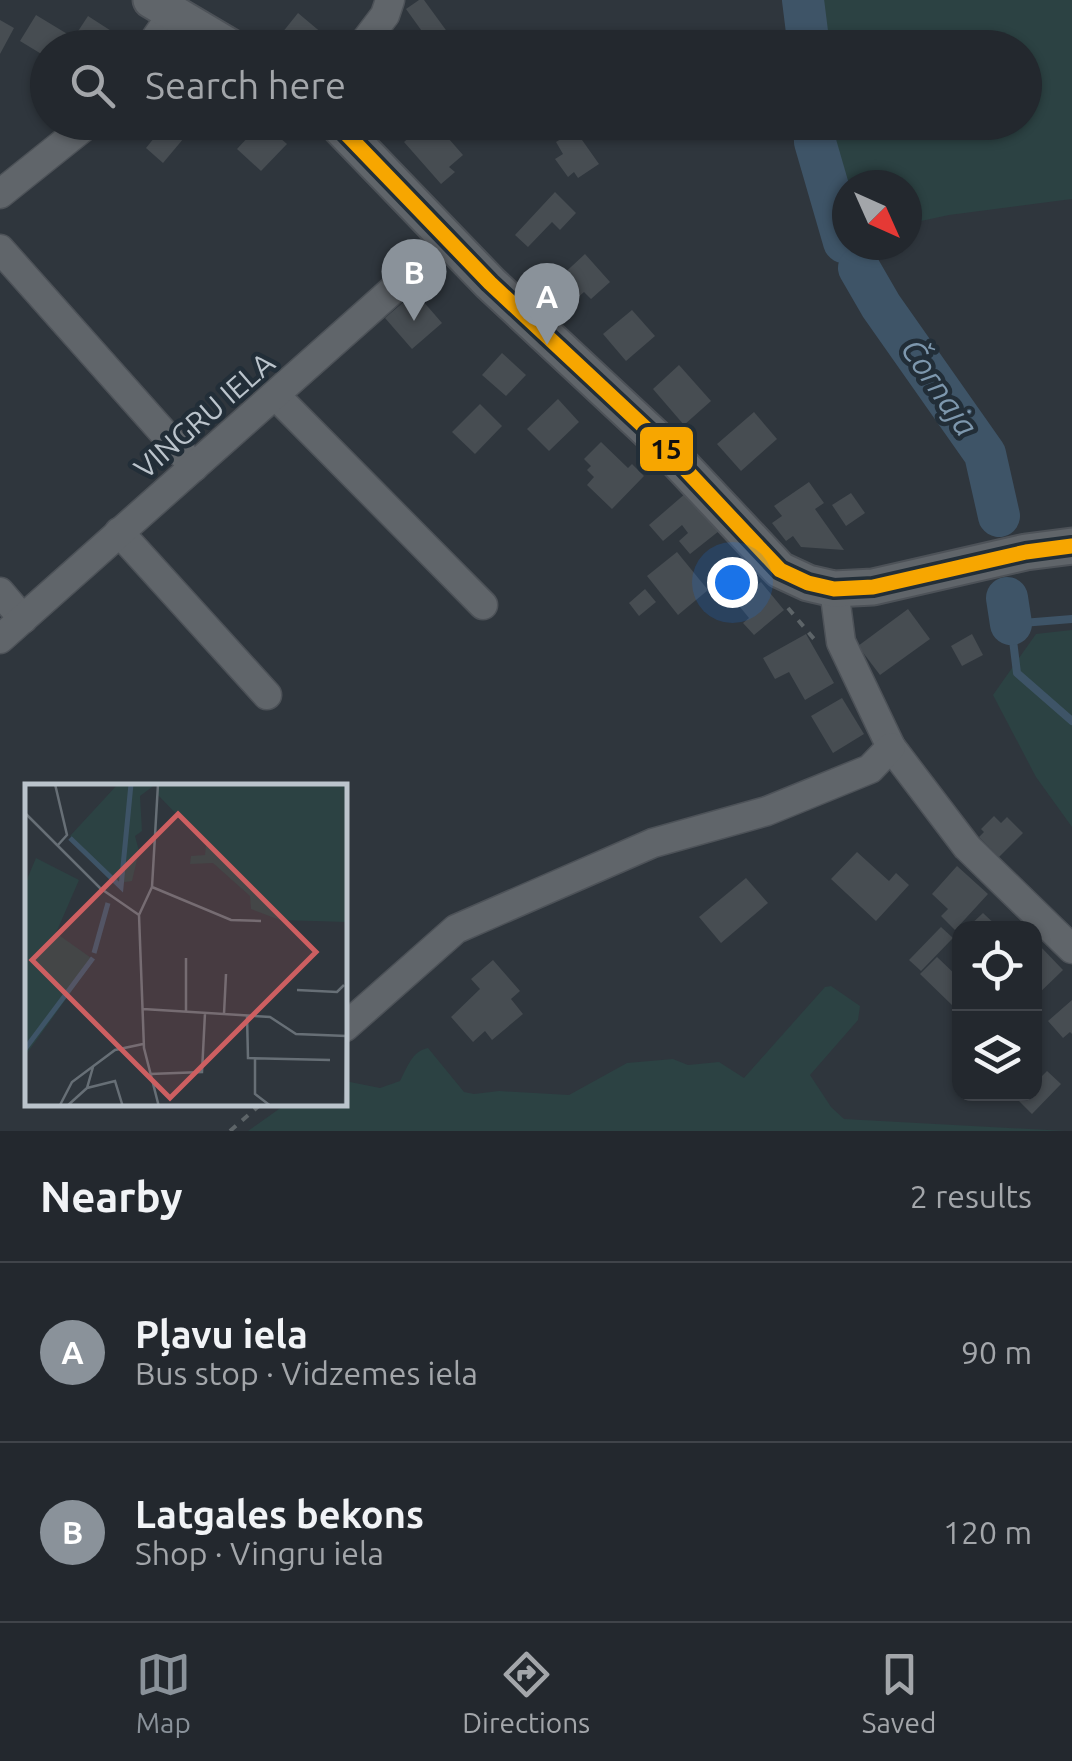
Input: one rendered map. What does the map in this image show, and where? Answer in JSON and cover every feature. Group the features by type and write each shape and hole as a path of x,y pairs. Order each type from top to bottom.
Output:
{"street":[{"path":"373,30 390,0"},
{"path":"155,30 162,6 202,30"},
{"path":"0,194 68,140"},
{"path":"353,140 490,282 656,438 780,570 834,589 873,587 1026,552 1072,546"},
{"name":"VINGRU IELA","path":"0,639 450,240"},
{"path":"0,248 194,467"},
{"path":"276,396 482,605"},
{"path":"119,532 266,696"},
{"path":"834,589 840,642 890,747 966,847 1072,949"},
{"path":"0,592 23,619"},
{"path":"348,1024 456,929 653,843 768,811 870,769 890,747"}],"path":[{"path":"230,1131 259,1106"}],"green space":[{"path":"785,0 1072,0 1072,199 922,221 922,170 832,170 830,240 798,153 797,140 1042,140 1042,30 788,30"},
{"path":"1072,630 1072,827 1036,777 993,695 1036,634"},
{"path":"831,986 860,1006 858,1020 810,1075 844,1119 1066,1131 248,1131 283,1106 348,1106 348,1082 380,1088 400,1081 414,1056 428,1048 464,1092 474,1094 499,1091 569,1095 627,1063 673,1059 688,1065 719,1062 744,1078 825,987"}],"building":[{"path":"424,0 446,30 421,30 406,9"},
{"path":"298,13 318,30 284,30"},
{"path":"36,15 61,30 30,30 30,47 20,41"},
{"path":"88,16 110,30 79,30"},
{"path":"0,20 14,28 0,54"},
{"path":"152,140 182,140 163,163 146,148"},
{"path":"245,140 282,140 287,144 261,171 237,149"},
{"path":"450,140 463,155 449,167 455,172 441,184 404,142"},
{"path":"582,140 599,164 578,178 574,172 568,177 555,159 563,154 556,142"},
{"path":"555,192 576,213 560,230 552,222 528,247 515,235"},
{"path":"585,254 610,282 591,299 584,292 576,299 558,279"},
{"path":"415,292 442,323 412,349 385,318"},
{"path":"632,310 655,336 626,361 603,334"},
{"path":"502,353 526,375 506,396 482,375"},
{"path":"679,365 711,401 684,425 653,389"},
{"path":"558,399 579,422 549,451 527,429"},
{"path":"480,404 502,426 475,454 452,432"},
{"path":"754,412 777,439 741,471 717,444"},
{"path":"601,442 628,468 632,464 644,476 612,509 587,485 594,477 584,459"},
{"path":"809,482 824,503 815,509 844,550 801,547 793,536 786,541 772,523 782,516 774,506"},
{"path":"686,493 719,531 690,554 679,541 688,533 682,525 663,541 649,525"},
{"path":"851,493 865,513 846,526 832,505"},
{"path":"677,552 708,590 678,615 647,576"},
{"path":"761,582 784,610 754,635 743,623 749,618 736,602"},
{"path":"645,589 656,602 639,616 629,603"},
{"path":"908,609 930,639 880,675 858,646"},
{"path":"806,634 834,683 805,700 789,672 775,679 763,658"},
{"path":"972,634 983,655 962,666 951,646"},
{"path":"842,698 864,734 833,753 811,716"},
{"path":"994,816 1001,823 1007,817 1023,833 999,857 979,837 984,832 981,829"},
{"path":"857,852 889,881 896,873 909,885 876,921 831,879"},
{"path":"957,866 988,894 963,921 952,921 952,927 941,916 948,909 932,894"},
{"path":"746,878 768,903 721,943 699,917"},
{"path":"983,913 992,921 974,921"},
{"path":"941,927 952,937 921,971 909,960"},
{"path":"1042,948 1063,970 1042,990"},
{"path":"937,957 952,971 952,1005 920,974"},
{"path":"493,960 520,991 511,999 523,1014 492,1040 485,1031 473,1042 451,1017 480,989 471,979"},
{"path":"1072,1000 1072,1034 1063,1038 1048,1021"},
{"path":"1047,1071 1061,1084 1032,1114 1019,1101 1042,1101 1042,1076"}],"waterway":[{"name":"Čornaja","path":"803,0 807,30"},
{"name":"Čornaja","path":"815,140 832,201"},
{"name":"Čornaja","path":"859,268 881,306 985,454 999,516"},
{"name":"Čornaja","path":"1007,598 1011,624"},
{"name":"Čornaja","path":"1072,619 1011,624 1017,673 1072,721"}],"transit line":[{"name":"15","path":"352,140 490,283 656,438 780,570 834,589 873,587 1026,552 1072,546"}],"place":[{"name":"Latgales bekons","path":"414,321"},
{"name":"Pļavu iela","path":"547,345"}]}
